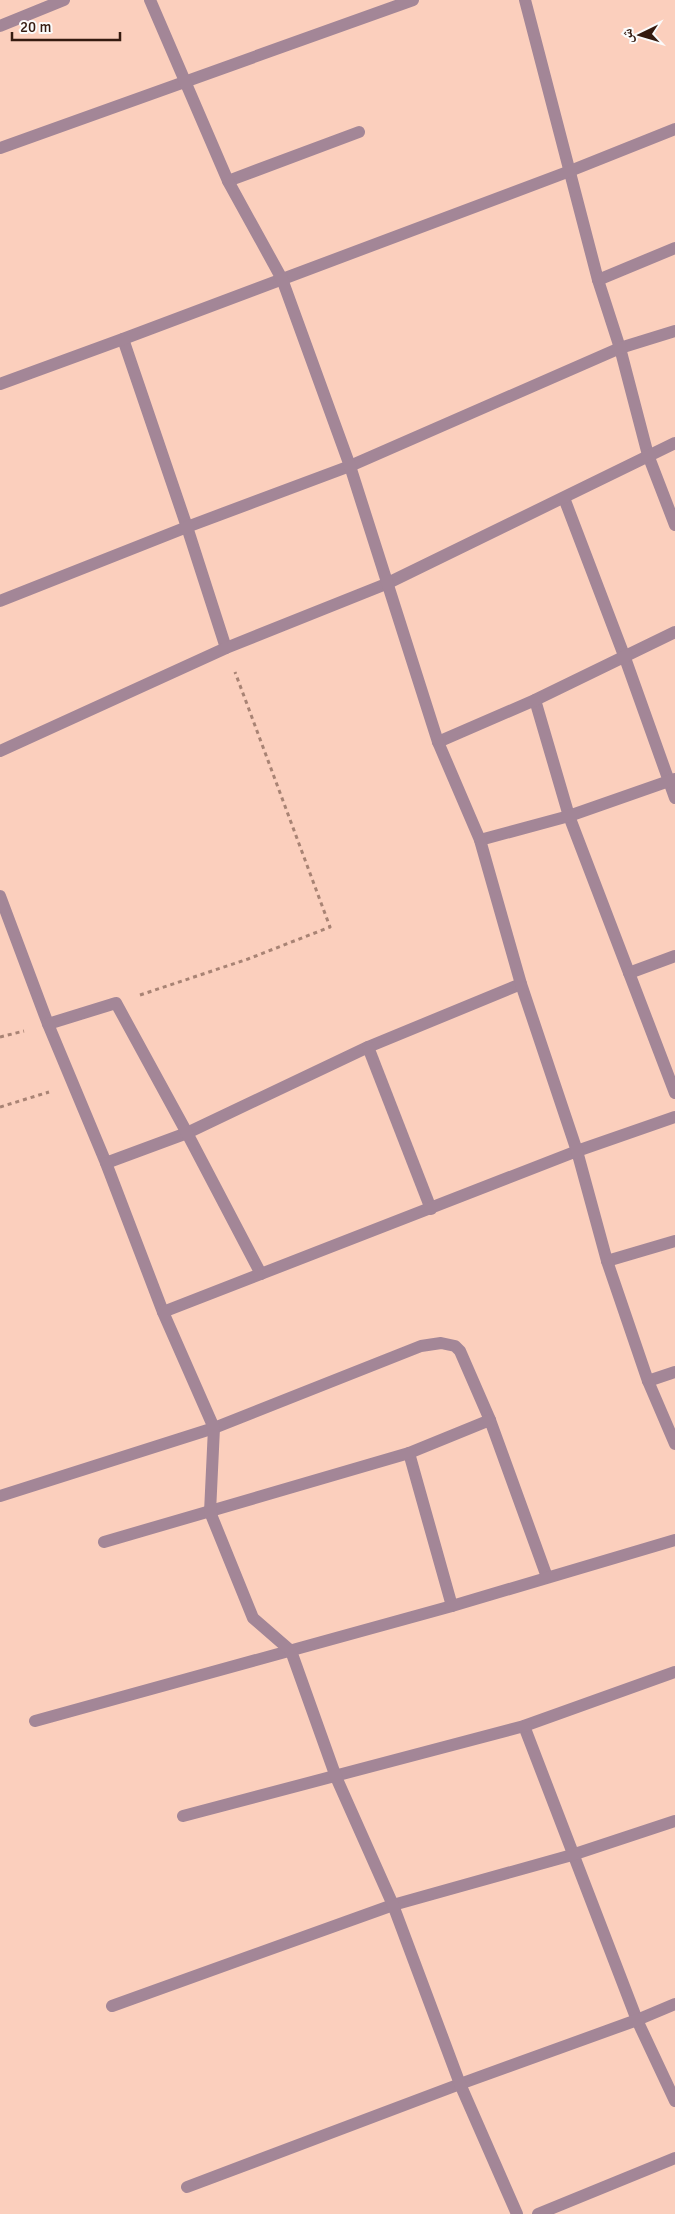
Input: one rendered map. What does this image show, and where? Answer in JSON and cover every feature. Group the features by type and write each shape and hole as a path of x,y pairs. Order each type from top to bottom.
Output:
{"street":[{"path":"0,26 64,0"},
{"path":"150,0 228,182 282,279 350,466 386,584 438,742 480,840 521,984 577,1151 607,1261 648,1381 675,1444"},
{"path":"0,148 413,0"},
{"path":"525,0 598,280 620,348 648,455 675,525"},
{"path":"0,384 123,340 570,171 675,129"},
{"path":"228,182 359,132"},
{"path":"598,280 675,248"},
{"path":"0,601 187,527 350,466 620,348 675,331"},
{"path":"123,340 226,648"},
{"path":"0,751 226,648 386,584 675,443"},
{"path":"564,498 672,780 675,798"},
{"path":"438,742 535,700 625,658 675,632"},
{"path":"535,700 569,816 675,1093"},
{"path":"480,840 569,816 672,780"},
{"path":"0,896 48,1024 106,1163 163,1312 214,1428 210,1512 253,1618 291,1651 336,1777 393,1905 460,2084 518,2214"},
{"path":"629,973 675,956"},
{"path":"106,1163 187,1133 368,1047 521,984"},
{"path":"48,1024 116,1003 261,1274"},
{"path":"368,1047 431,1209"},
{"path":"163,1312 577,1151 675,1117"},
{"path":"607,1261 675,1241"},
{"path":"0,1496 214,1428 386,1358 421,1346 441,1343 455,1346 465,1358 490,1420 546,1577"},
{"path":"648,1381 675,1372"},
{"path":"104,1542 409,1453 490,1420"},
{"path":"409,1453 452,1606"},
{"path":"35,1721 452,1606 675,1540"},
{"path":"183,1816 524,1726 675,1672"},
{"path":"524,1726 637,2020 675,2101"},
{"path":"112,2006 393,1905 572,1855 675,1821"},
{"path":"187,2187 460,2084 637,2020 675,2004"},
{"path":"538,2214 675,2158"}],"path":[{"path":"116,1003 248,958 330,927 226,648"},
{"path":"0,1106 74,1085"}]}
